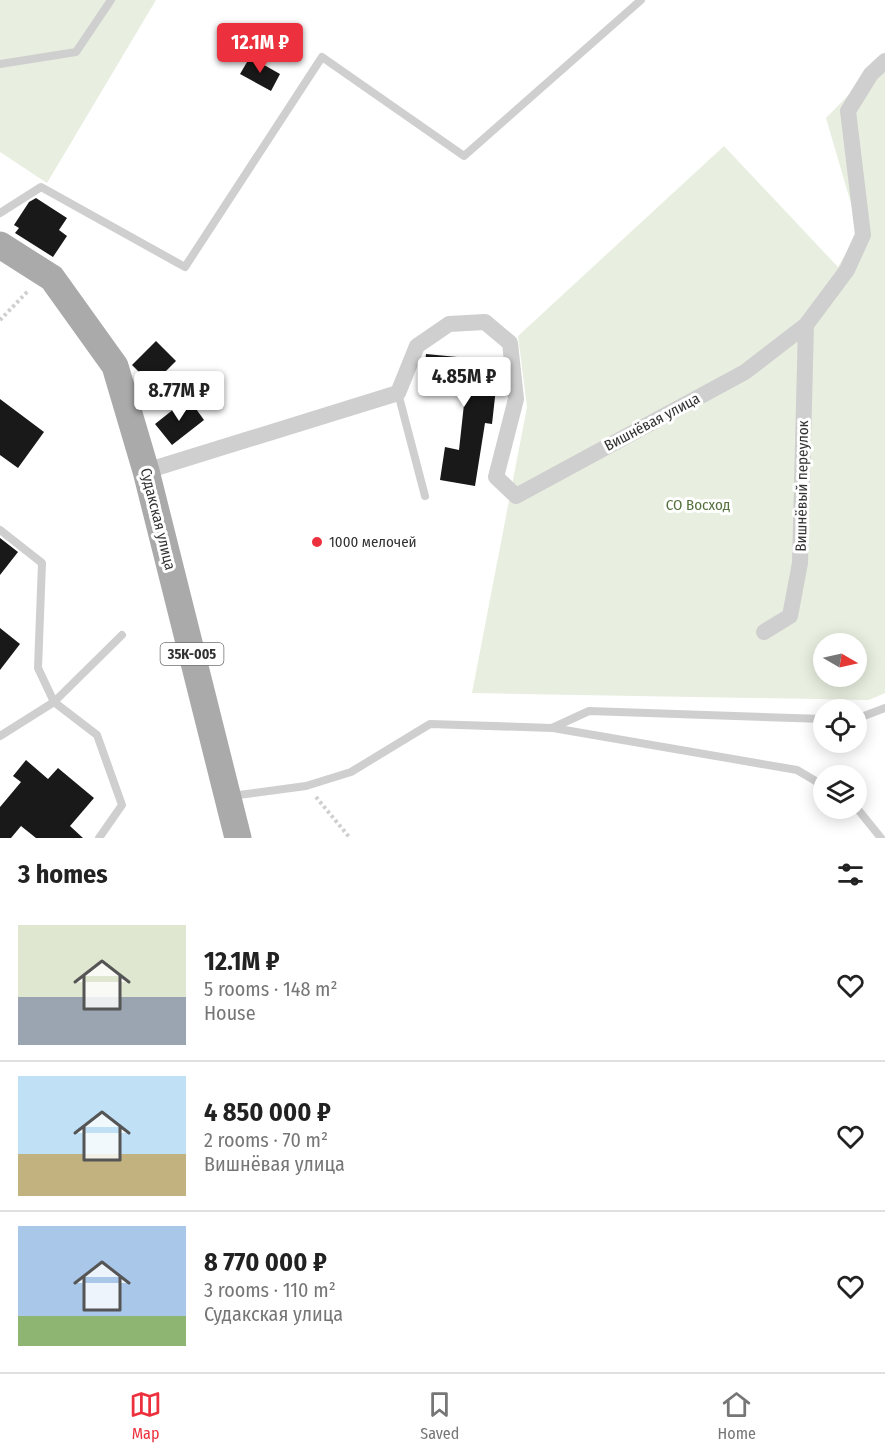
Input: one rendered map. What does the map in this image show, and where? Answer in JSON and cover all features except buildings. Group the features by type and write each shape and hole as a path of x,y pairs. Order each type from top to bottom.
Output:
{"main road":[{"name":"Судакская улица","path":"0,245 52,278 115,366 146,471 238,838"}],"street":[{"name":"Вишнёвая улица","path":"398,393 417,346 449,324 485,322 502,336 510,343 516,399 496,477 516,496 746,372 806,325 847,270 863,235 848,111 871,74 885,62"},
{"name":"Вишнёвый переулок","path":"764,632 790,616 800,563 806,325"},
{"path":"146,471 398,393"}],"lane":[{"path":"0,64 76,52 111,0"},
{"path":"0,213 41,187 185,267 322,57 464,156 641,0"},
{"path":"398,393 425,496"},
{"path":"0,530 42,563 38,668 54,702 97,735 122,805 99,838"},
{"path":"0,736 54,702 122,634"},
{"path":"867,715 885,708"},
{"path":"552,728 589,711 813,719"},
{"path":"228,796 306,786 351,772 430,724 552,728 797,770 813,779"},
{"path":"866,819 881,838"}],"path":[{"path":"0,320 35,283 33,266"},
{"path":"306,786 350,838"}],"green space":[{"path":"0,0 156,0 47,183 0,152"},
{"name":"СО Восход","path":"885,58 885,693 869,700 472,693 527,407 518,336 724,146 838,267 859,231 826,118"}],"place":[{"name":"1000 мелочей","path":"317,542"}]}
